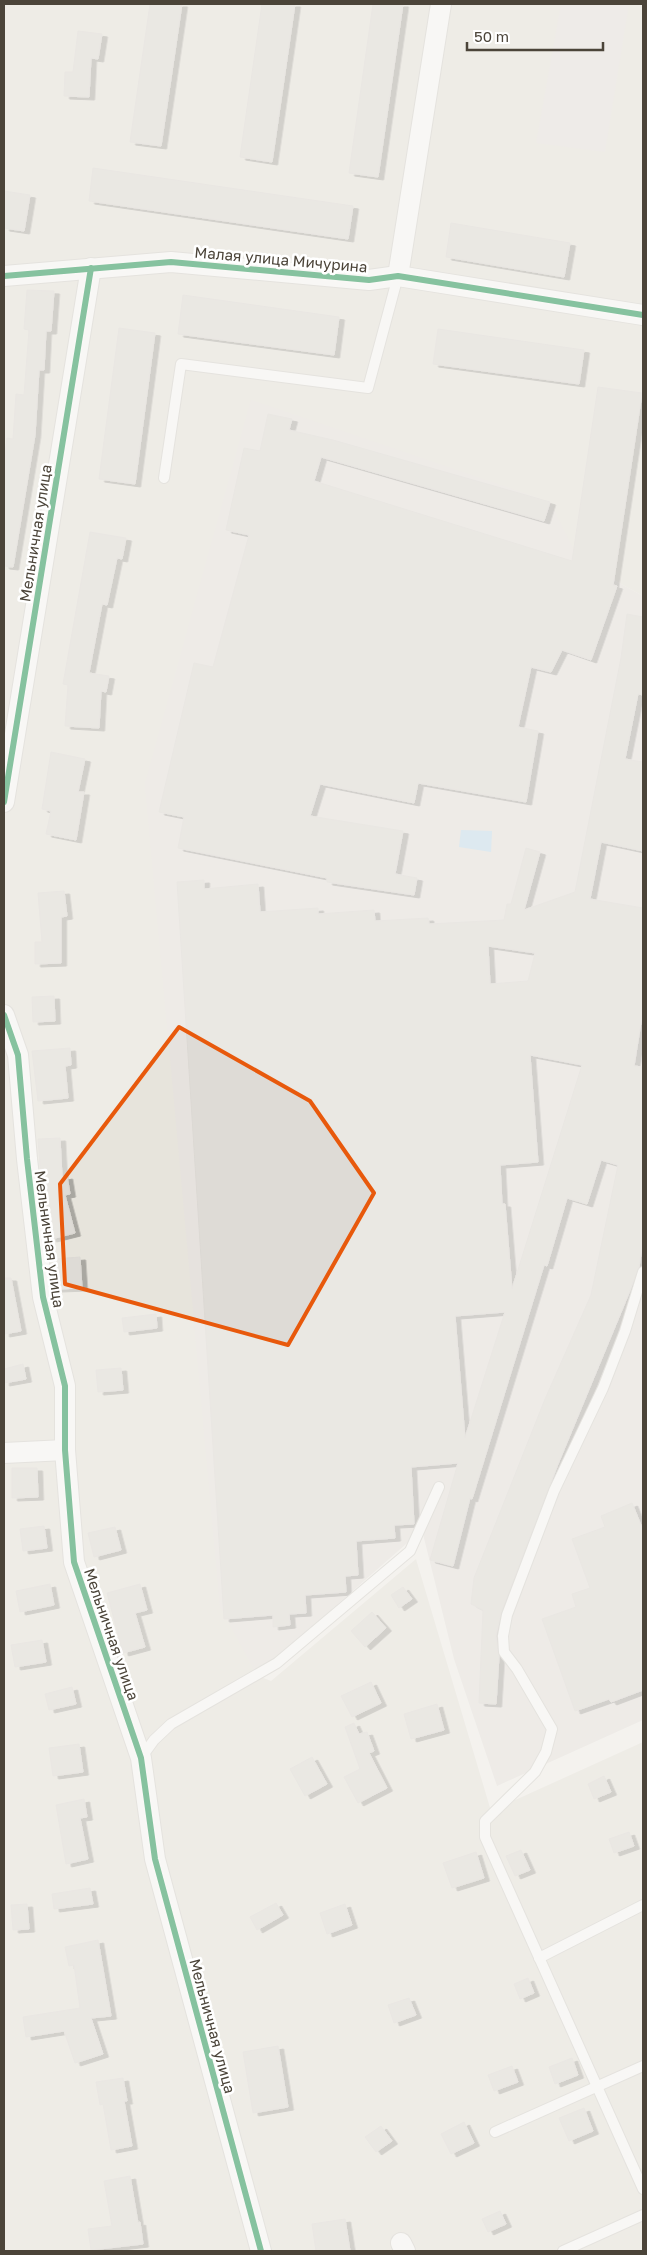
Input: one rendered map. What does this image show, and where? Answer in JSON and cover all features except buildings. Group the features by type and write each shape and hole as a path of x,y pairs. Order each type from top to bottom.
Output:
{"street":[{"path":"398,276 441,4"},
{"name":"Малая улица Мичурина","path":"4,276 172,262 369,280 398,276 643,315"},
{"name":"Мельничная улица","path":"4,802 91,268"},
{"name":"Мельничная улица","path":"4,1015 18,1055 27,1159 43,1297 65,1386 64,1450 74,1562 141,1758 156,1859 261,2251"},
{"path":"4,1453 64,1450"}],"lane":[{"path":"164,478 181,364 368,388 398,276"},
{"path":"643,1272 625,1331 603,1388 554,1490 506,1615 503,1636 504,1652 517,1669 552,1729 546,1752 535,1772 485,1821 485,1837 643,2189"},
{"path":"141,1758 154,1740 171,1724 277,1663 410,1551 439,1487"},
{"path":"539,1958 643,1905"},
{"path":"495,2132 643,2066"},
{"path":"563,2251 643,2215"}],"highlighted area":[{"path":"179,1027 310,1101 374,1193 288,1345 65,1284 60,1184"}],"shaded area":[{"path":"4,4 643,4 643,596 579,561 256,1675 271,1681 416,1559 491,1811 643,1742 643,2251 4,2251"},
{"path":"561,4 629,4 605,152 536,143"},
{"path":"251,400 550,502 579,561 643,596 643,1720 497,1786 454,1659 422,1530 257,1675 220,1606 145,784"}],"water":[{"path":"461,830 492,831 491,852 459,847"}],"cycle path":[{"path":"4,276 171,262 369,280 398,276 643,315"},
{"path":"4,802 91,268"},
{"path":"4,1015 18,1055 27,1159 43,1297 65,1386 65,1450 74,1562 141,1758 155,1859 261,2251"}]}
